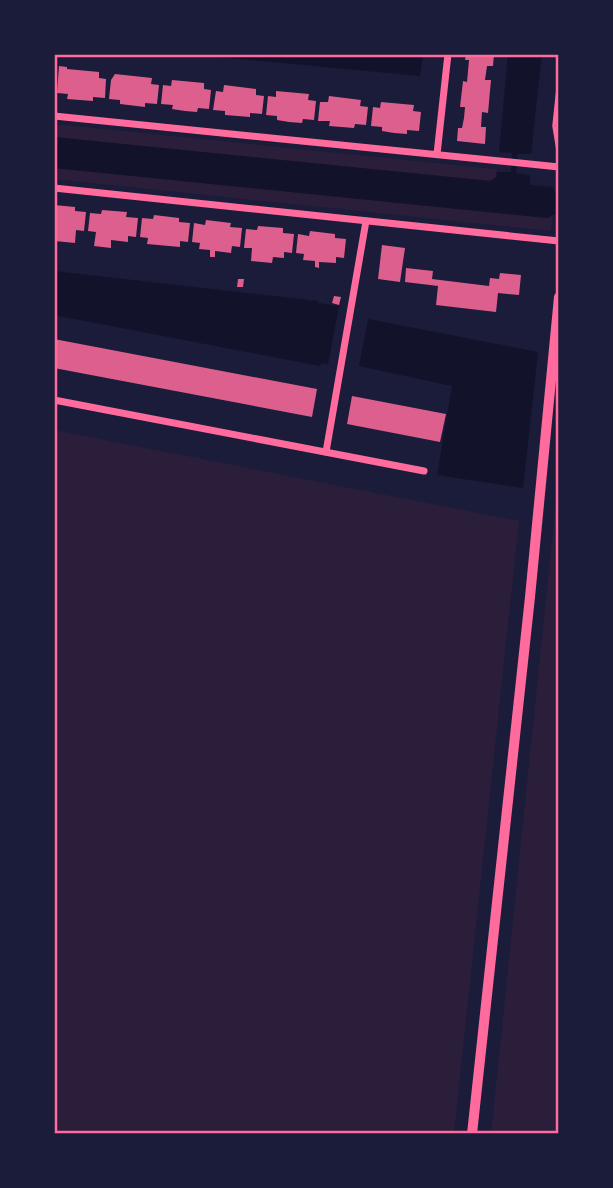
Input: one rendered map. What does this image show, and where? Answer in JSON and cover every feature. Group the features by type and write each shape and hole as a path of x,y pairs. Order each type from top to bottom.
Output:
{"street":[{"path":"437,154 448,54"},
{"path":"54,116 559,167"},
{"path":"54,188 559,241"},
{"path":"326,452 366,221"},
{"path":"472,1134 530,597 559,297"},
{"path":"54,400 425,471"}],"path":[{"path":"559,79 554,126 559,156"}],"shaded area":[{"path":"189,54 423,54 420,76"},
{"path":"508,54 542,54 531,154 518,154 516,173 530,175 530,185 553,187 555,193 559,194 559,215 548,218 54,168 54,137 490,181 496,177 497,172 511,172 512,153 499,152"},
{"path":"54,124 495,169 497,172 496,177 490,181 54,137"},
{"path":"54,168 548,218 553,215 551,231 54,179"},
{"path":"54,271 318,301 339,306 328,364 321,363 320,366 54,315"},
{"path":"368,319 538,352 523,488 437,475 452,386 359,366"},
{"path":"54,430 519,521 454,1134 54,1134"},
{"path":"559,471 559,1134 491,1134"}],"building":[{"path":"466,54 494,54 493,66 487,66 485,80 491,80 488,113 482,112 481,127 486,127 485,144 457,141 458,128 462,128 464,118 465,107 460,107 463,81 467,82 469,60 465,60"},
{"path":"59,66 99,72 99,78 106,79 105,98 93,97 93,101 67,99 68,94 57,93"},
{"path":"115,74 152,78 151,84 159,85 157,104 145,103 145,107 120,104 120,100 109,99 111,80"},
{"path":"172,80 204,83 204,89 211,90 209,109 185,111 172,109 173,105 161,104 163,85 171,86"},
{"path":"224,85 256,89 256,95 264,96 262,114 250,113 250,117 225,115 225,111 213,110 216,91 223,92"},
{"path":"276,91 309,94 308,100 316,101 314,120 289,122 277,120 277,116 266,115 268,96 276,97"},
{"path":"329,96 361,100 360,106 368,107 366,125 355,124 354,128 329,126 330,121 318,121 320,102 328,102"},
{"path":"381,102 414,105 413,111 421,112 419,131 394,133 382,131 382,127 371,126 373,107 380,108"},
{"path":"54,205 75,207 75,211 86,212 84,231 76,230 75,243 55,241"},
{"path":"102,210 127,212 126,217 138,218 136,237 128,236 128,242 111,240 111,248 94,246 96,232 88,231 90,213 101,214"},
{"path":"154,215 179,218 179,222 190,223 188,242 180,241 180,247 147,244 148,238 140,237 142,218 153,219"},
{"path":"206,220 231,223 230,227 242,228 240,247 232,246 231,253 215,251 215,257 210,257 210,250 199,249 200,243 192,242 194,223 205,225"},
{"path":"258,226 283,228 283,233 294,234 292,253 284,252 284,258 273,257 272,263 251,261 252,248 244,248 246,229 257,230"},
{"path":"310,231 335,234 335,238 346,239 344,258 336,257 336,263 319,262 319,268 315,267 315,261 303,260 304,254 296,253 298,234 309,236"},
{"path":"382,245 405,248 400,282 378,279"},
{"path":"406,268 433,271 432,279 489,286 490,278 499,279 500,273 521,275 519,295 498,293 496,312 436,305 438,286 405,282"},
{"path":"238,279 244,279 243,287 237,287"},
{"path":"334,296 341,297 339,305 332,303"},
{"path":"54,339 317,389 312,417 54,368"},
{"path":"352,396 446,414 440,442 347,424"}]}
